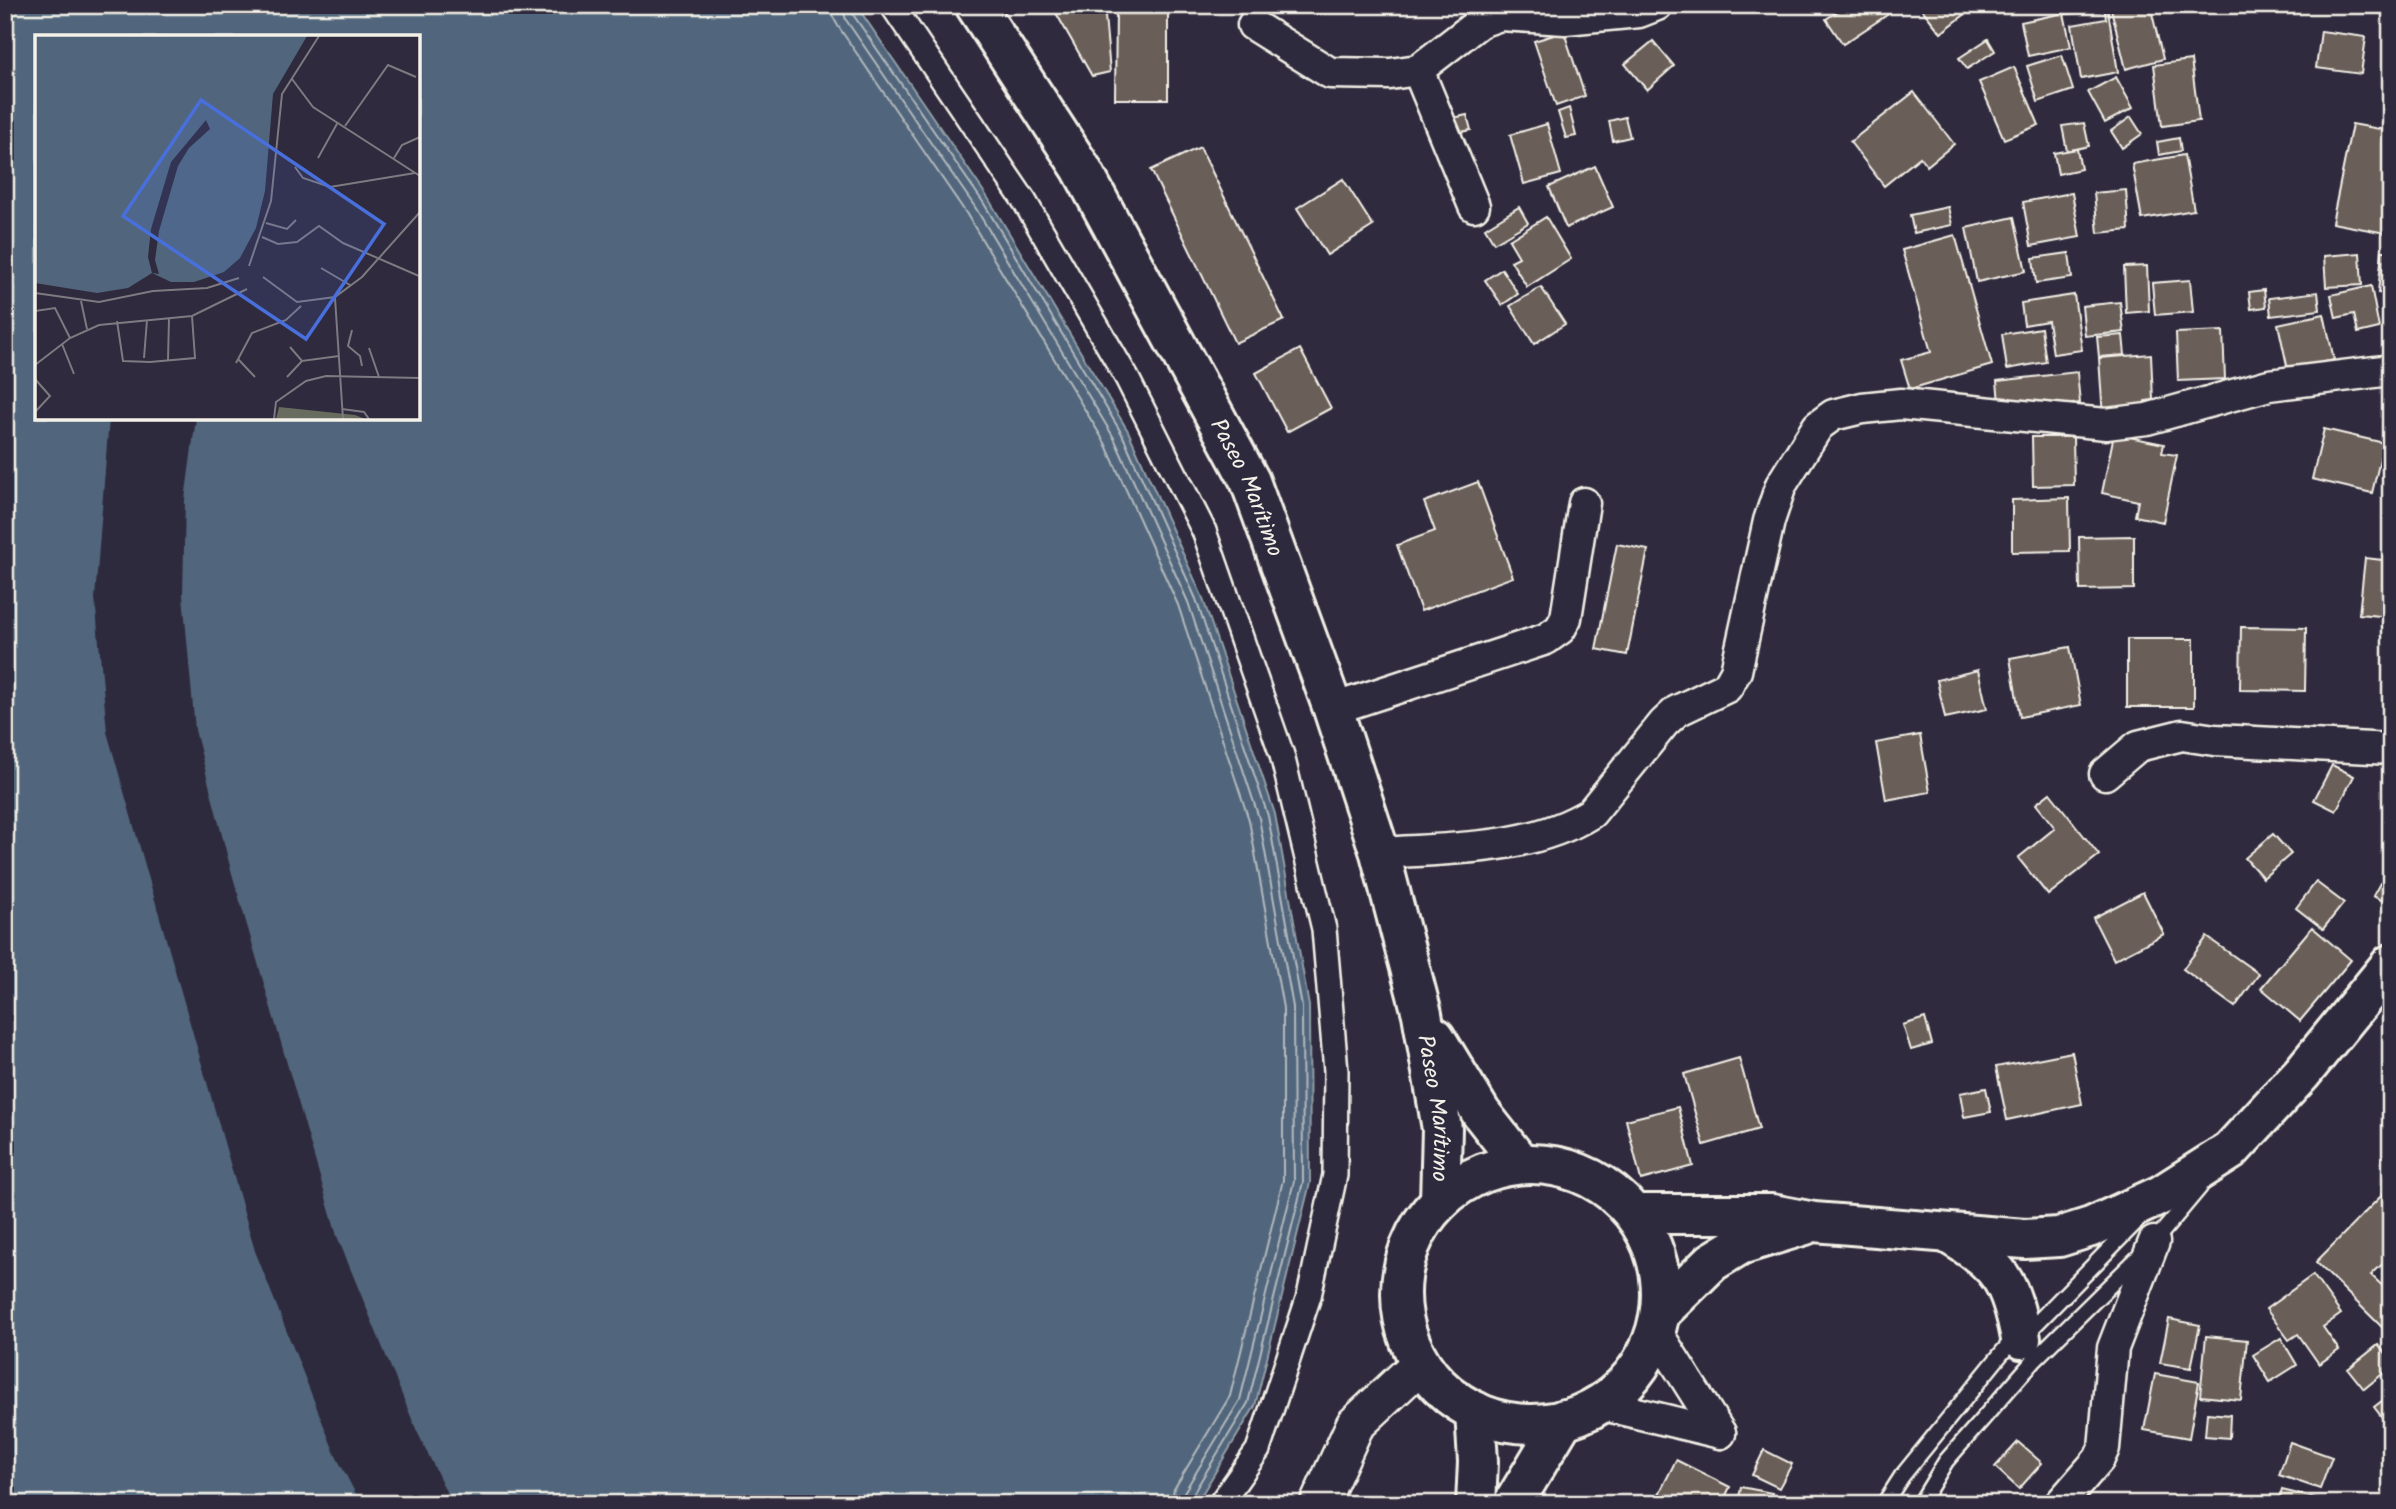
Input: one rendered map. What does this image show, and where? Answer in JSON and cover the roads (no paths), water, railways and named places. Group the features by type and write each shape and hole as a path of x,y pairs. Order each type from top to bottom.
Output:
{"main road":[{"name":"Paseo Marítimo","path":"975,5 1081,168 1250,481 1333,709 1380,853 1422,1014 1442,1129 1440,1201"},
{"path":"1634,1214 1772,1214 1814,1222 2025,1239 2059,1237 2091,1227 2161,1195 2230,1151 2302,1073 2391,964"},
{"name":"Paseo Marítimo","path":"1422,1014 1480,1113 1521,1164"},
{"path":"1521,1164 1553,1166 1584,1175 1612,1191 1634,1214 1648,1237 1657,1261 1661,1287 1658,1322 1643,1360 1623,1385 1599,1404 1564,1419 1534,1424 1503,1421 1475,1411 1444,1391 1420,1364 1408,1338 1402,1310 1403,1271 1416,1233 1440,1201 1464,1183 1491,1170 1521,1164"},
{"path":"1658,1322 1712,1262 1740,1245 1814,1222"},
{"path":"1948,1234 1977,1251 1993,1265 2015,1303 2021,1339"},
{"path":"1475,1411 1478,1462 1476,1504"},
{"path":"1513,1504 1564,1419"}],"street":[{"path":"892,5 1025,202 1127,378 1204,531 1282,755 1324,929 1336,1071 1335,1175 1309,1296 1258,1450 1220,1504"},
{"path":"1253,25 1330,73 1390,74 1418,70 1480,22 1500,15 1565,19 1639,12 1657,5"},
{"path":"1418,70 1474,206"},
{"path":"1380,853 1509,843 1575,823 1591,813 1664,723 1677,711 1727,687 1736,671 1769,522 1781,485 1818,426 1833,415 1862,408 1901,404 2106,424 2147,419 2269,385 2391,370"},
{"path":"1333,709 1546,639 1560,629 1566,618 1584,503"},
{"path":"2105,774 2138,746 2182,735 2215,740 2391,749"},
{"path":"2060,1504 2099,1459 2104,1448 2113,1348 2154,1242"},
{"path":"1599,1404 1720,1433 1658,1322"},
{"path":"1319,1504 1355,1426 1420,1364"}],"lane":[{"path":"1920,1504 1946,1461 2035,1359 2154,1242 2230,1151"},
{"path":"1884,1504 1902,1476 2014,1338 2021,1339 2161,1195"}],"water":[{"path":"5,5 856,5 988,198 1128,431 1202,596 1275,814 1309,1006 1310,1183 1255,1406 1196,1504 5,1504"}]}
